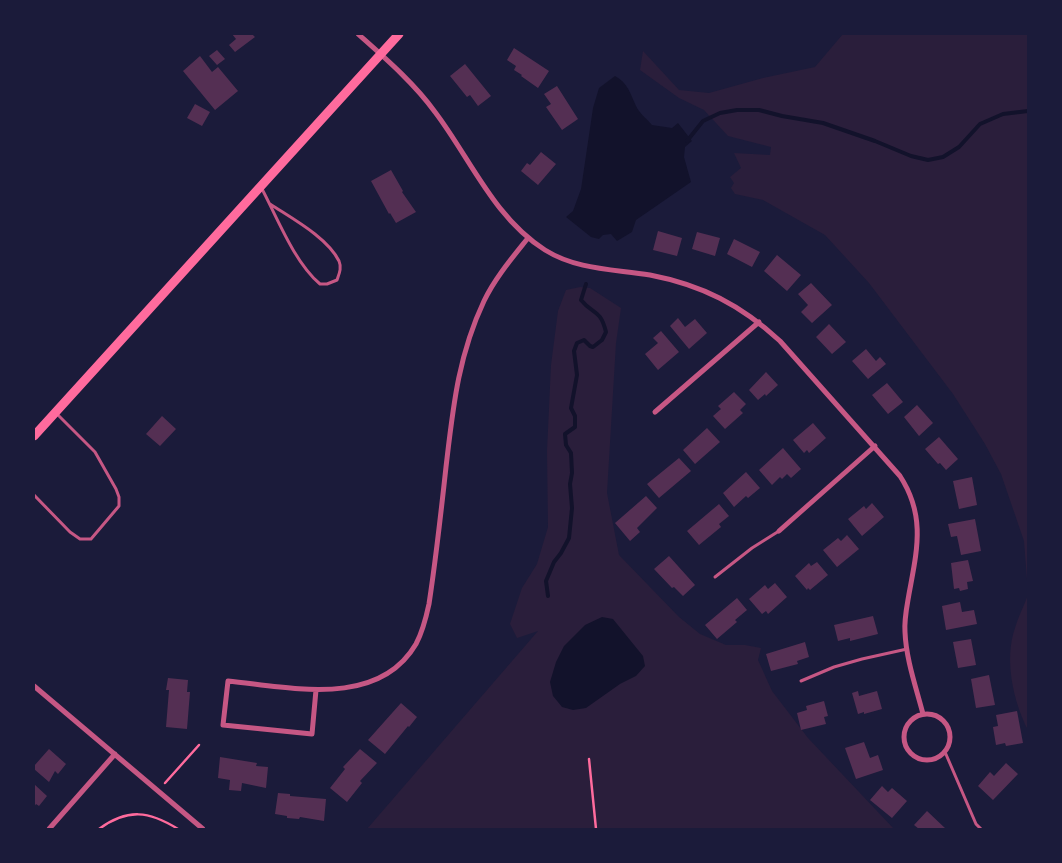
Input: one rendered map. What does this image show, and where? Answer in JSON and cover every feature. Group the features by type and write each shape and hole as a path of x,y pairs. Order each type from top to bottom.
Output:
{"main road":[{"path":"34,436 399,34"}],"street":[{"path":"358,34 434,109 451,132 498,206 528,238 566,261 585,266 650,275 698,287 759,322 780,341 900,476 908,489 918,523 916,556 904,631 923,714"},
{"path":"316,690 312,734 223,725 228,681 316,690 348,689 368,683 386,673 404,660 416,644 424,626 431,595 453,406 466,346 485,300 498,277 528,238"},
{"path":"655,412 759,322"},
{"path":"779,531 875,446"},
{"path":"34,686 203,829"},
{"path":"923,714 938,716 948,726 951,734 945,752 937,758 930,760 922,760 915,757 905,744 904,737 909,722 923,714"},
{"path":"49,829 115,754"}],"lane":[{"path":"261,186 270,204 300,262 312,277 320,284 327,284 337,280 340,271 339,262 320,238 270,204"},
{"path":"34,495 80,540 91,538 119,506 119,497 116,489 95,452 56,412"},
{"path":"715,577 752,548 779,531"},
{"path":"801,682 834,667 907,649"},
{"path":"945,752 976,824 981,829"}],"path":[{"path":"166,783 199,745"},
{"path":"589,760 596,829"},
{"path":"99,829 113,820 128,814 145,814 160,819 178,829"}],"shaded area":[{"path":"843,34 1028,34 1028,593 1024,541 1001,474 985,444 953,394 869,283 825,235 763,200 735,194 731,188 734,183 730,177 741,168 734,153 770,155 771,147 728,136 704,110 679,98 640,70 643,51 679,90 709,93 763,78 815,67"},
{"path":"615,76 626,85 637,109 652,125 672,128 678,123 692,141 685,147 684,157 691,182 636,220 632,232 617,241 611,234 603,235 599,239 591,237 566,217 573,211 581,189 593,108 599,88"},
{"path":"580,287 590,288 621,308 616,343 607,493 619,555 679,617 700,634 726,645 745,645 761,648 758,660 772,691 808,738 894,829 367,829 538,631 517,638 510,624 522,588 537,564 548,527 547,451 551,365 558,311 566,290"},
{"path":"1028,595 1028,730 1014,693 1010,653 1016,624"},
{"path":"602,617 613,619 643,656 645,666 636,676 620,684 586,708 573,710 562,707 553,696 550,682 556,662 564,646 585,625"}],"building":[{"path":"232,34 252,34 255,37 235,52 229,45 236,39"},
{"path":"514,48 549,71 538,88 514,70 516,66 507,60"},
{"path":"217,50 225,59 217,65 209,56"},
{"path":"200,56 212,72 218,67 238,91 215,110 183,71"},
{"path":"465,64 491,96 478,106 470,95 467,97 450,76"},
{"path":"557,86 578,119 562,130 546,107 551,104 544,94"},
{"path":"195,104 210,112 202,126 187,118"},
{"path":"541,152 556,164 538,185 521,171 527,163 530,165"},
{"path":"391,170 402,192 416,212 396,223 371,181"},
{"path":"658,231 682,238 677,256 653,250"},
{"path":"697,232 720,238 715,256 692,249"},
{"path":"734,239 760,252 752,267 727,254"},
{"path":"777,255 801,275 787,291 764,271"},
{"path":"811,283 832,305 812,323 801,312 808,305 798,294"},
{"path":"678,318 685,327 695,319 707,333 689,349 670,326"},
{"path":"829,324 846,342 832,354 816,337"},
{"path":"661,331 679,352 658,370 645,354 658,343 653,338"},
{"path":"866,349 876,361 880,357 886,364 868,379 852,361"},
{"path":"766,372 778,385 766,396 765,394 758,400 749,390"},
{"path":"887,383 903,402 888,414 872,395"},
{"path":"734,392 746,404 740,410 743,413 725,429 713,416 721,409 718,406"},
{"path":"917,405 933,423 919,436 904,417"},
{"path":"162,416 176,429 160,446 146,434"},
{"path":"813,423 826,438 809,453 807,450 804,453 793,440"},
{"path":"707,428 720,442 695,464 683,450"},
{"path":"939,437 958,459 946,470 925,449"},
{"path":"783,448 801,469 791,478 787,474 782,479 780,477 772,485 759,470"},
{"path":"679,458 691,471 659,498 647,484"},
{"path":"746,472 760,488 748,498 746,496 734,507 723,493"},
{"path":"972,477 977,505 959,509 953,481"},
{"path":"646,496 657,508 637,528 640,532 630,541 615,523"},
{"path":"872,503 884,517 862,536 848,519 864,506 866,509"},
{"path":"719,504 729,516 719,524 721,527 699,545 687,531"},
{"path":"975,519 981,551 961,555 957,536 951,537 948,524"},
{"path":"847,535 859,549 837,567 823,550 838,538 841,541"},
{"path":"669,556 695,585 683,596 674,587 672,588 654,569"},
{"path":"968,560 973,581 967,582 968,589 960,591 959,588 954,589 951,563"},
{"path":"817,562 828,575 810,590 808,588 807,590 795,576 809,563 811,566"},
{"path":"775,583 787,597 768,614 766,611 762,614 749,599 765,585 768,589"},
{"path":"737,598 747,610 735,620 737,622 717,639 705,625"},
{"path":"960,602 962,612 974,610 977,624 946,630 942,606"},
{"path":"873,616 878,634 850,641 850,638 838,641 834,625"},
{"path":"971,639 976,665 958,668 953,642"},
{"path":"805,642 809,657 797,661 798,664 771,671 766,654"},
{"path":"989,675 995,705 976,708 971,679"},
{"path":"168,678 188,680 187,692 190,692 187,729 166,727 169,690 166,690"},
{"path":"858,691 859,696 877,691 882,709 858,714 852,693"},
{"path":"824,701 828,716 824,717 826,724 801,730 797,713 807,710 806,706"},
{"path":"401,703 417,717 385,754 368,740"},
{"path":"1017,711 1023,743 1006,746 1005,743 996,745 993,727 998,726 996,715"},
{"path":"864,742 870,758 878,755 883,770 856,779 845,748"},
{"path":"49,749 66,764 58,774 55,771 49,782 34,769 34,766"},
{"path":"360,749 377,763 360,781 362,783 347,802 330,788 345,769 343,767"},
{"path":"220,757 257,763 256,766 268,767 266,788 242,783 241,791 229,790 230,780 218,778"},
{"path":"1006,763 1018,774 993,800 978,786 990,772 994,776"},
{"path":"34,784 47,796 39,806 36,804 34,807"},
{"path":"882,786 888,792 892,788 907,801 892,818 870,800"},
{"path":"278,793 326,799 324,821 300,817 299,819 287,818 287,816 275,814"},
{"path":"927,811 946,829 919,829 914,825"}],"waterway":[{"path":"687,141 703,121 720,113 737,110 759,110 823,123 911,156 928,160 943,157 959,147 980,124 1003,114 1028,111"},
{"path":"548,596 546,581 554,562 569,538 572,508 570,484 572,473 571,453 566,445 565,434 575,427 575,416 571,408 577,375 574,351 577,343 584,340 593,347 602,340 606,332 599,315 581,300 586,284"}]}
